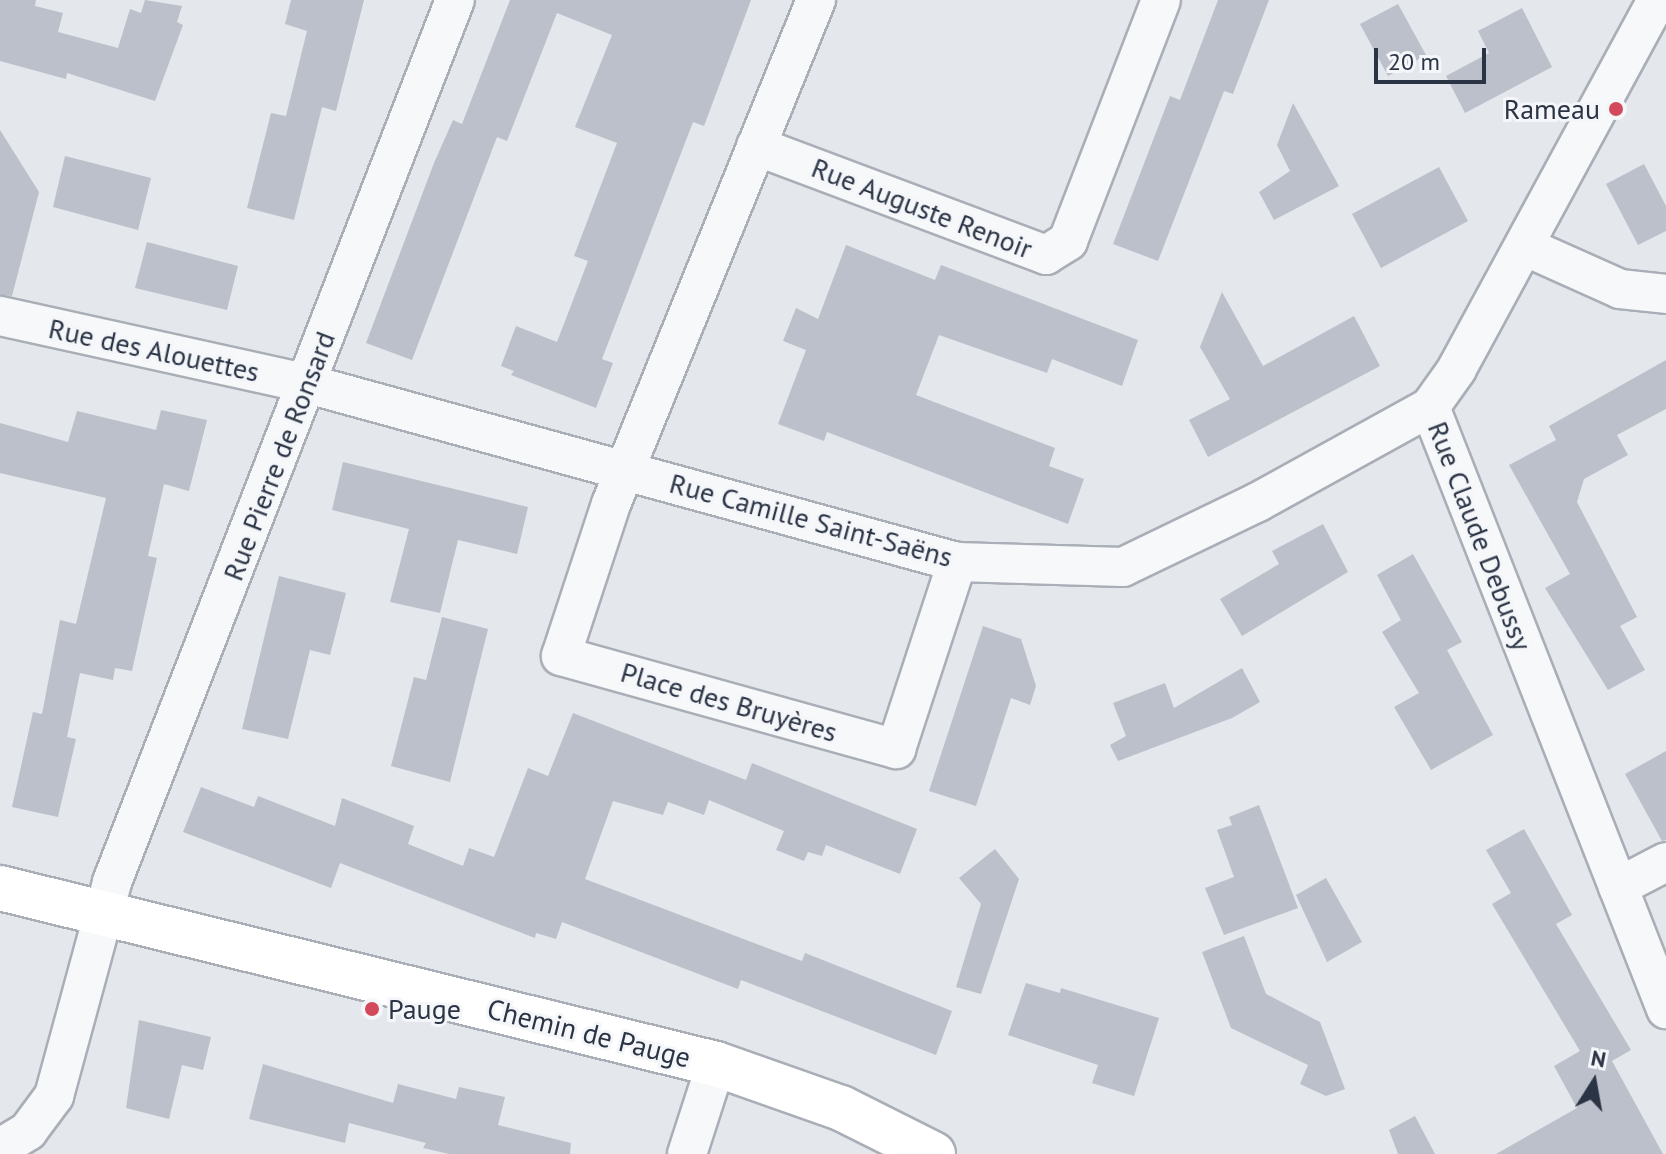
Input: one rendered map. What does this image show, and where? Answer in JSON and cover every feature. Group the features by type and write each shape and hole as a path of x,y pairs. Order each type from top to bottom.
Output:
{"street":[{"name":"Rue Pierre de Ronsard","path":"0,1148 28,1131 54,1096 103,912 455,0"},
{"path":"628,471 816,0"},
{"name":"Rue Auguste Renoir","path":"756,146 1046,255 1068,241 1161,0"},
{"name":"Rue Claude Debussy","path":"1657,0 1524,246 1430,407 1666,1009"},
{"path":"1524,246 1620,289 1666,294"},
{"name":"Rue des Alouettes","path":"0,316 308,384"},
{"name":"Rue Camille Saint-Saëns","path":"308,384 957,562 1123,567 1258,502 1430,407"},
{"name":"Place des Bruyères","path":"628,471 611,504 561,656 896,749 957,562"},
{"path":"1618,887 1666,862"},
{"name":"Chemin de Pauge","path":"0,888 716,1064 841,1108 933,1154"},
{"path":"687,1154 716,1064"}],"building":[{"path":"0,0 36,0 35,6 63,13 58,32 118,48 130,9 141,13 145,0 182,6 177,22 183,25 155,101 67,73 66,79 0,61"},
{"path":"291,0 364,0 336,111 322,107 294,220 247,208 271,113 286,116 307,31 285,24"},
{"path":"510,0 751,0 704,126 693,122 602,359 613,363 596,408 511,375 514,371 501,366 516,326 557,342 588,261 574,256 617,143 575,127 612,35 557,13 507,141 497,137 412,360 366,343 434,163 453,120 462,124"},
{"path":"1218,0 1269,0 1233,94 1224,91 1158,261 1113,244 1170,96 1180,100"},
{"path":"1398,4 1426,55 1388,76 1360,24"},
{"path":"1522,8 1552,67 1465,113 1446,76 1489,53 1478,31"},
{"path":"1293,103 1339,186 1274,220 1259,192 1290,171 1277,145"},
{"path":"0,130 39,192 12,296 0,295"},
{"path":"65,156 151,178 138,230 53,207"},
{"path":"1644,164 1666,206 1666,231 1638,245 1606,184"},
{"path":"1439,167 1468,221 1381,268 1352,214"},
{"path":"147,242 238,266 227,310 135,288"},
{"path":"846,245 935,280 941,265 1138,340 1122,386 1052,359 1047,373 939,335 916,395 1055,448 1049,466 1084,479 1068,524 827,432 824,441 778,424 806,350 783,341 796,308 818,319"},
{"path":"1222,292 1263,366 1354,316 1380,366 1208,457 1189,420 1230,399 1200,347"},
{"path":"1666,360 1666,409 1617,435 1628,455 1584,479 1577,502 1637,617 1620,626 1645,670 1608,690 1545,588 1570,574 1509,465 1556,440 1549,426"},
{"path":"161,410 207,420 189,491 164,484 148,556 157,558 132,671 115,668 113,680 80,673 67,737 76,739 58,817 12,807 33,712 42,714 60,620 76,624 106,498 0,473 0,423 68,442 77,411 156,430"},
{"path":"343,462 528,507 517,554 458,540 440,613 390,602 409,529 332,510"},
{"path":"1323,524 1348,572 1242,636 1220,599 1279,564 1272,551"},
{"path":"1413,554 1462,642 1447,650 1493,735 1431,770 1394,707 1419,693 1382,632 1401,620 1377,575"},
{"path":"279,576 346,593 330,655 310,650 288,739 242,729"},
{"path":"442,617 488,629 450,782 391,766 414,677 426,680"},
{"path":"983,626 1021,639 1036,686 1030,705 1011,698 976,806 929,791"},
{"path":"1242,668 1260,702 1232,718 1118,761 1110,745 1126,736 1113,703 1165,683 1174,708"},
{"path":"573,713 746,780 752,763 917,829 900,874 826,845 822,856 808,852 804,861 776,850 784,831 709,800 704,815 668,802 663,815 613,801 585,879 802,961 805,953 952,1011 936,1055 741,980 738,989 562,922 556,939 536,933 535,938 340,863 331,888 183,832 201,787 254,807 258,796 335,826 342,798 414,826 408,844 463,866 469,848 494,857 528,768 548,776"},
{"path":"1666,751 1666,840 1662,841 1625,774"},
{"path":"1259,805 1298,908 1224,935 1205,888 1234,877 1217,830 1232,825 1229,817"},
{"path":"1524,829 1572,915 1556,924 1631,1050 1612,1061 1663,1154 1496,1154 1577,1108 1554,1066 1580,1051 1492,904 1511,893 1486,850"},
{"path":"995,849 1019,879 981,994 956,987 981,904 959,878"},
{"path":"1326,878 1362,942 1327,962 1296,895"},
{"path":"1244,936 1266,994 1320,1022 1345,1089 1326,1096 1300,1084 1308,1065 1231,1028 1202,952"},
{"path":"1026,983 1060,993 1061,988 1159,1018 1134,1096 1092,1083 1098,1065 1008,1035"},
{"path":"139,1020 211,1037 203,1070 182,1065 169,1119 126,1108"},
{"path":"263,1064 393,1103 398,1084 456,1099 459,1087 505,1097 498,1125 571,1143 570,1154 449,1154 423,1148 426,1143 349,1123 345,1143 249,1119"},
{"path":"1415,1116 1435,1154 1398,1154 1389,1130"}],"place":[{"name":"Rameau","path":"1616,109"},
{"name":"Pauge","path":"372,1009"}]}
